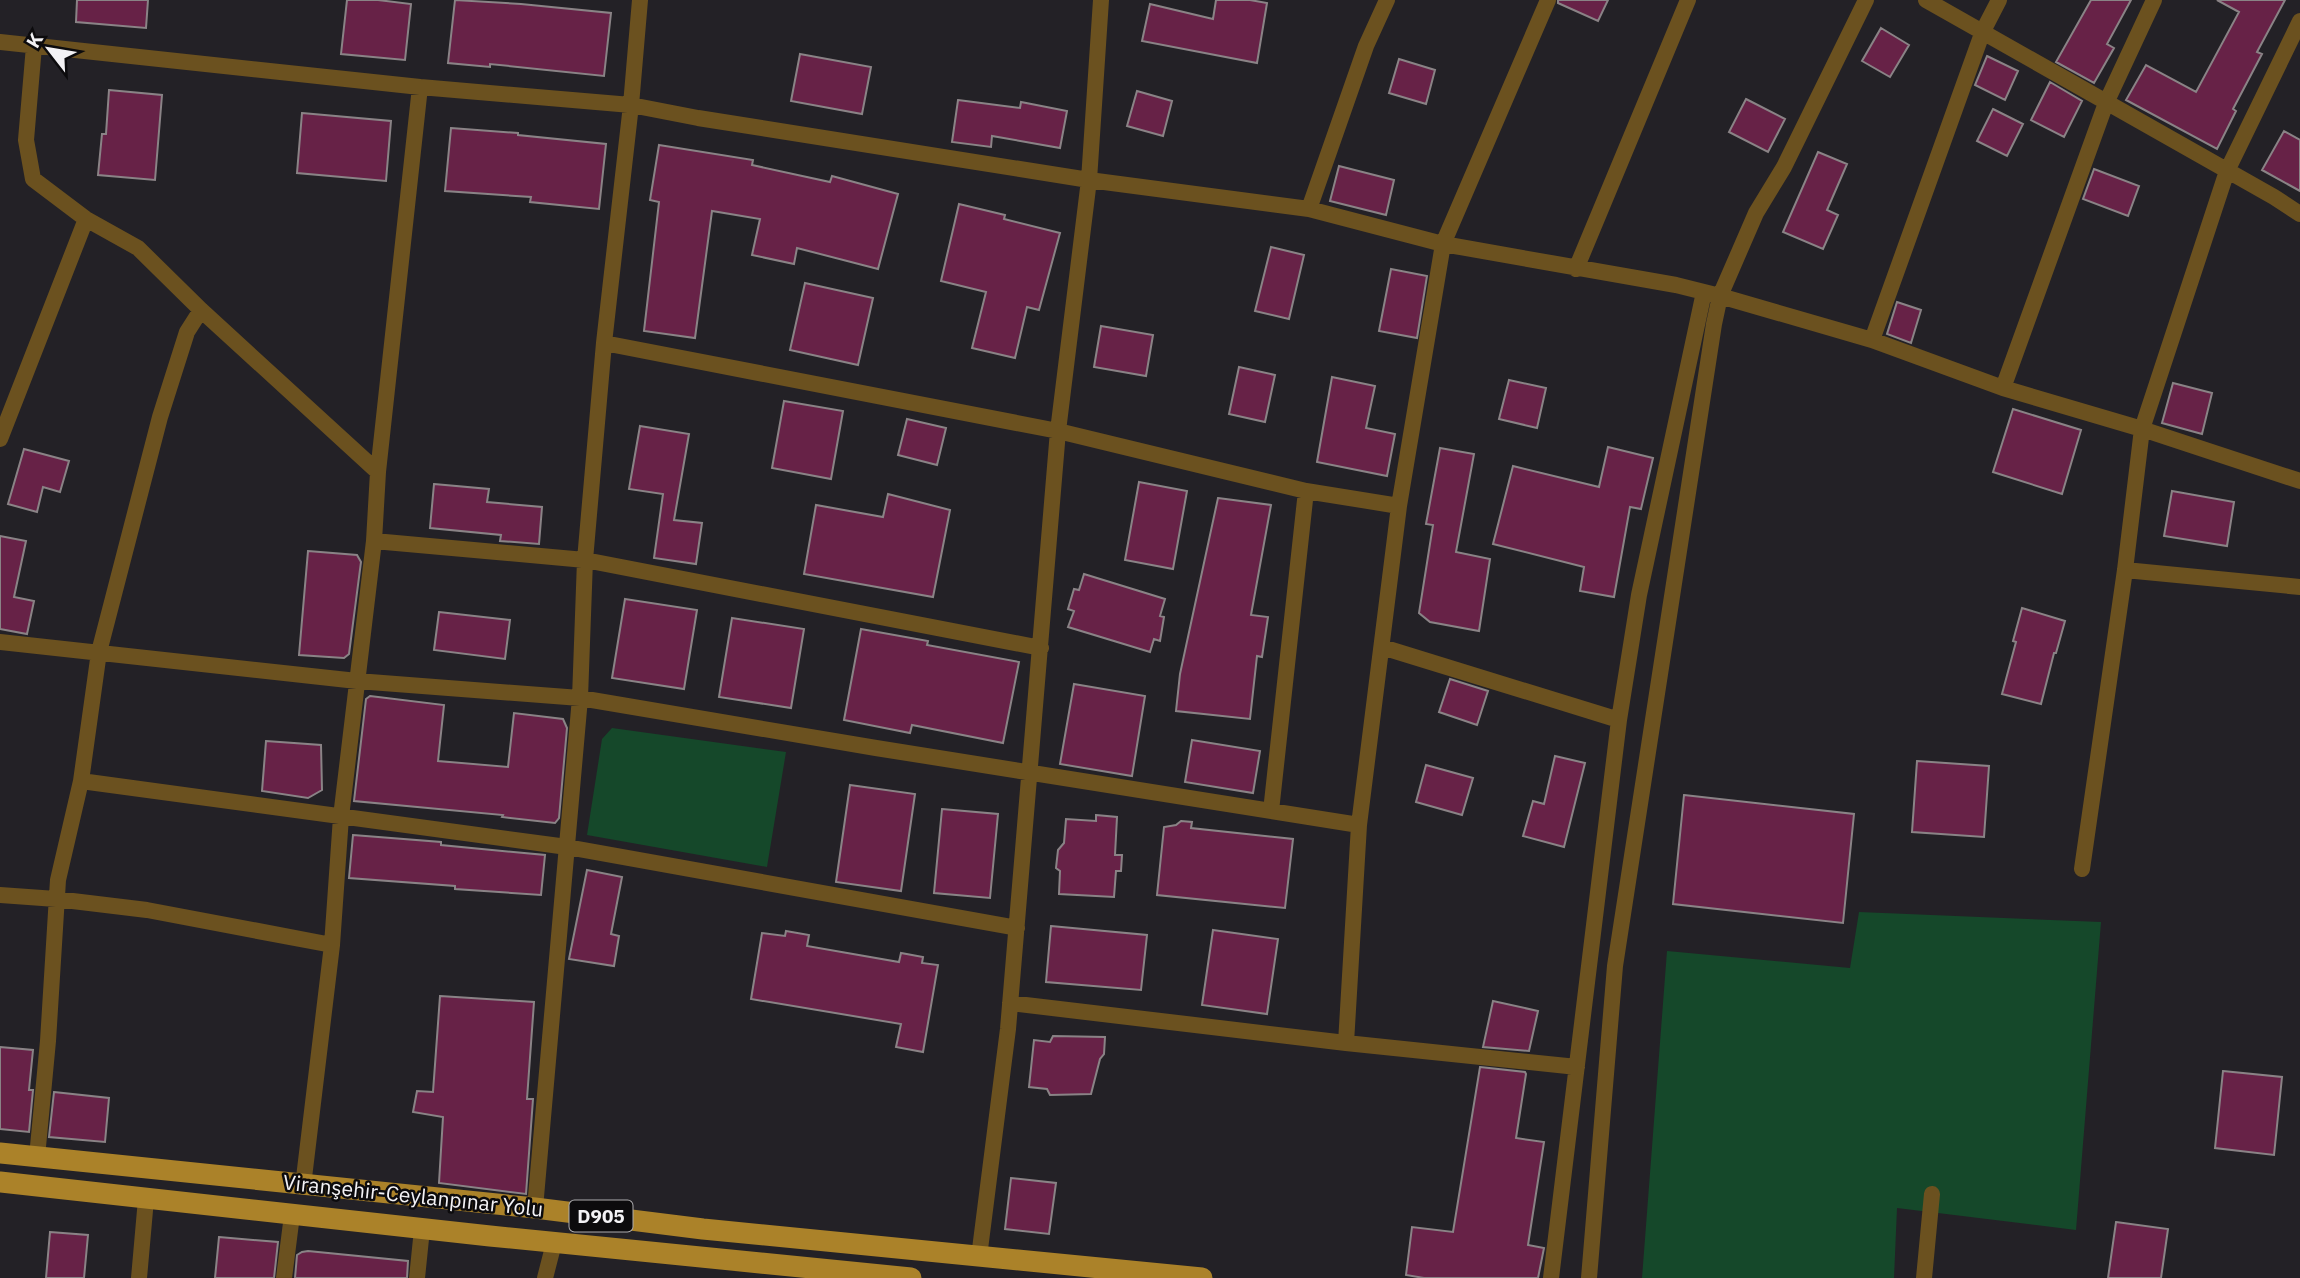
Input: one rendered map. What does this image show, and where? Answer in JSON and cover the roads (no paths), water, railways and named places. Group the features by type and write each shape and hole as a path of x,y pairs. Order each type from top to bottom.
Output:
{"main road":[{"name":"Viranşehir-Ceylanpınar Yolu","path":"0,1153 534,1208 704,1229 1202,1278"},
{"name":"Viranşehir-Ceylanpınar Yolu","path":"0,1182 554,1243 909,1278"}],"street":[{"path":"534,1208 580,698 585,560 604,343 640,0"},
{"path":"979,1257 1010,1003 1058,431 1089,180 1101,0"},
{"path":"1346,1043 1359,825 1399,506 1443,244 1548,0"},
{"path":"1576,269 1688,0"},
{"path":"1589,1278 1615,966 1720,296 1756,213 1784,167 1866,0"},
{"path":"1926,0 2300,214"},
{"path":"1872,340 1983,31 1999,0"},
{"path":"2003,388 2106,103 2154,0"},
{"path":"1309,209 1383,1"},
{"path":"2082,869 2125,570 2142,429 2227,171 2300,21"},
{"path":"0,42 421,87 631,105 1089,180 1309,209 1443,244 1676,285 1720,296 1872,340 2003,388 2142,429 2300,481"},
{"path":"34,46 26,139 33,179 86,219 138,248 201,310 378,472"},
{"path":"303,1185 332,945 341,817 374,541 378,472 421,87"},
{"path":"0,439 86,219"},
{"path":"1551,1278 1619,720 1639,595 1704,292"},
{"path":"37,1157 48,1041 55,899 81,781 99,652 160,417 187,332 201,310"},
{"path":"604,343 1058,431 1306,491 1399,506"},
{"path":"1271,811 1306,491"},
{"path":"374,541 585,560 1041,648"},
{"path":"2125,570 2300,587"},
{"path":"0,642 357,681 580,698 1359,825"},
{"path":"1381,647 1619,720"},
{"path":"81,781 567,847 1017,928"},
{"path":"0,895 147,910 332,945"},
{"path":"1010,1003 1577,1067"},
{"path":"1924,1278 1932,1194"},
{"path":"139,1278 146,1199"},
{"path":"284,1278 292,1215"},
{"path":"417,1278 422,1229"},
{"path":"545,1278 554,1243"}]}
